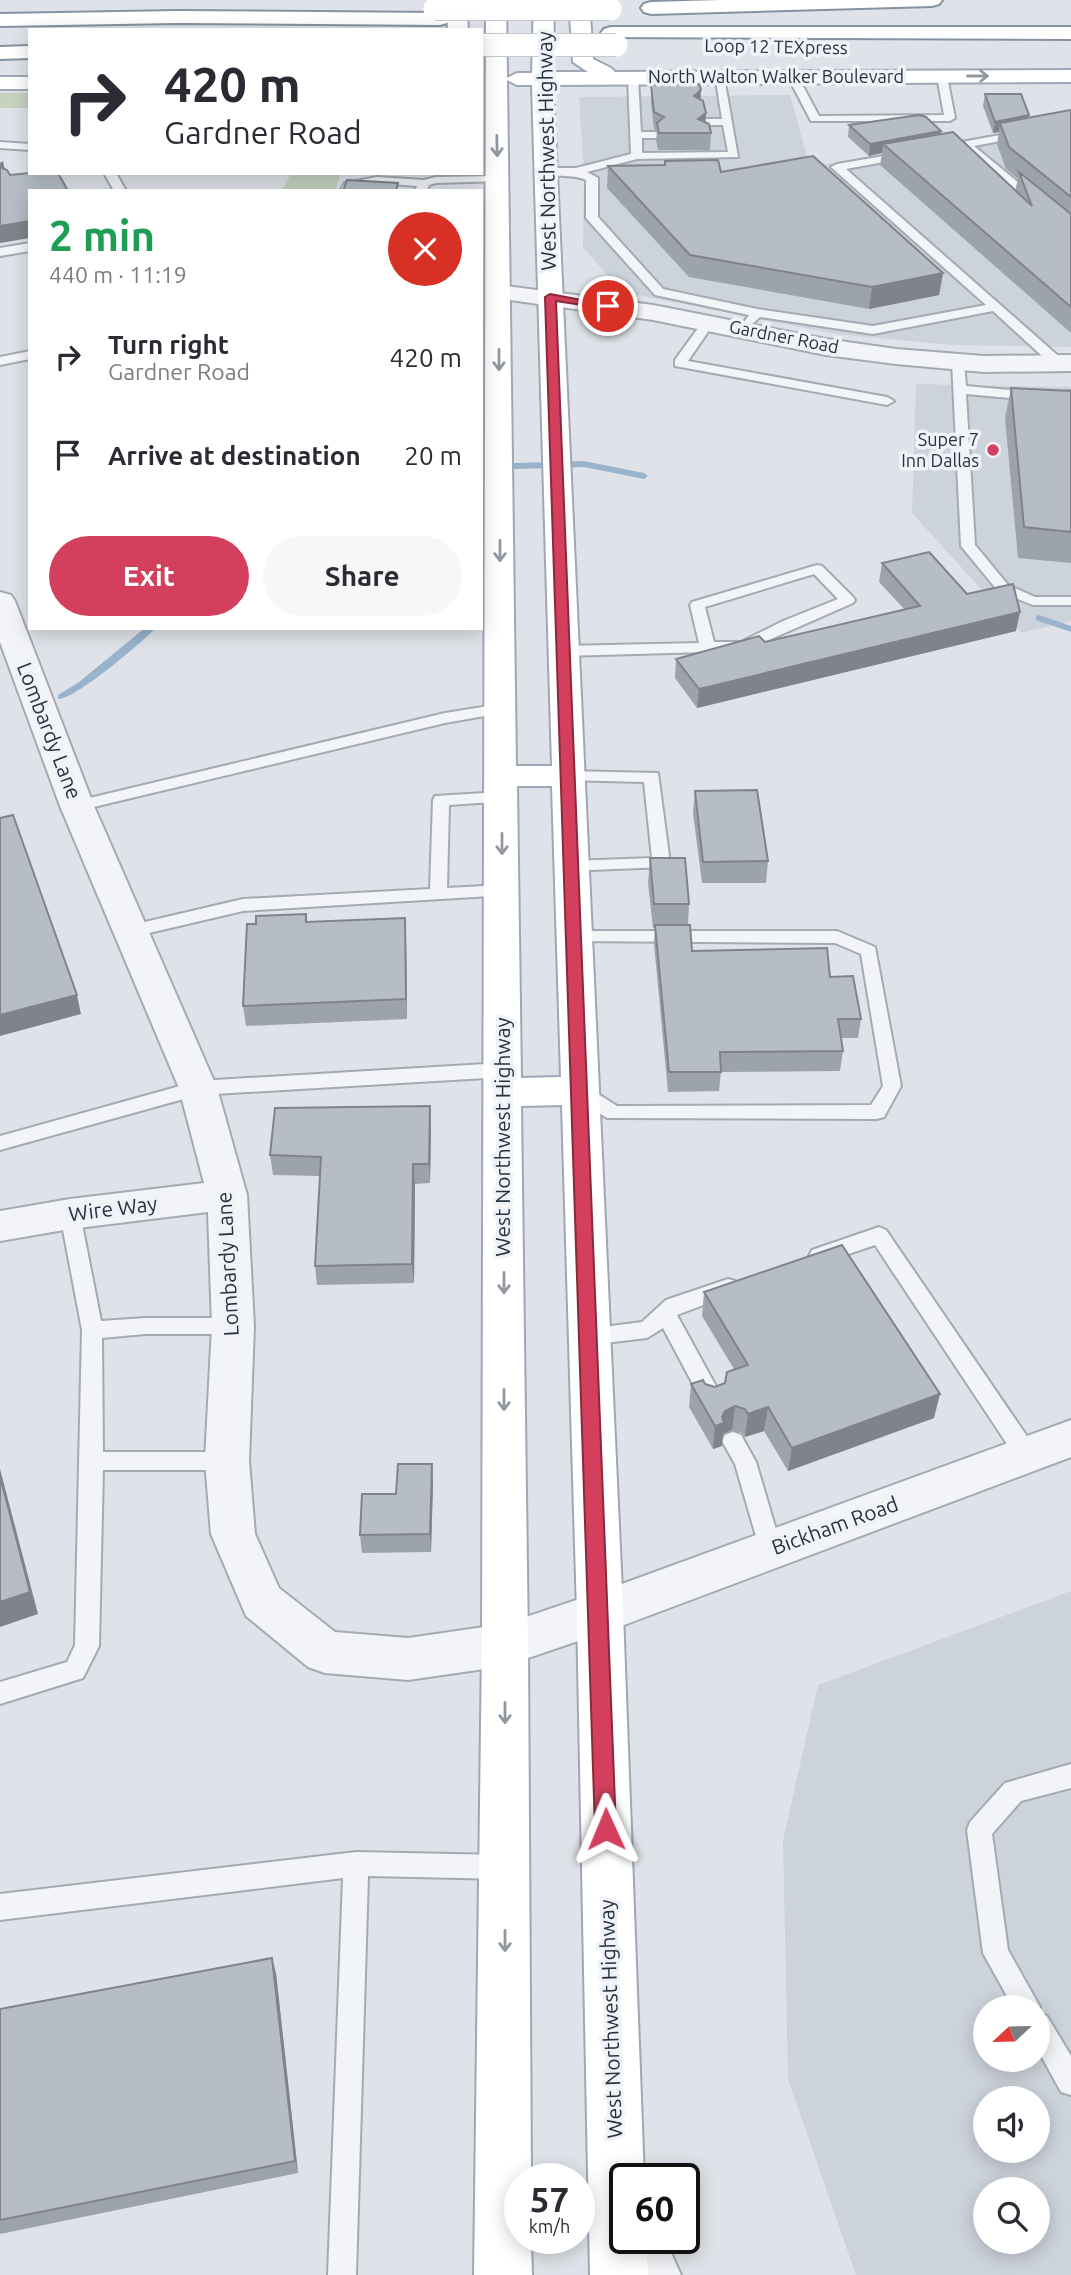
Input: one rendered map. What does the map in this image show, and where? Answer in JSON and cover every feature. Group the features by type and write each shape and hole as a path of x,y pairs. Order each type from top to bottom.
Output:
{"main road":[{"path":"456,0 458,28"},
{"name":"West Northwest Highway","path":"496,0 489,80 497,179 490,253 490,292 499,441 501,709 505,1645 503,2275"},
{"name":"West Northwest Highway","path":"544,0 542,79 578,1091 600,1613 615,2163"},
{"path":"579,0 583,62 599,71 633,78"},
{"path":"483,34 932,0"},
{"path":"0,6 438,14 612,26 1071,33"},
{"path":"0,6 177,17"},
{"path":"612,26 1071,13"},
{"path":"0,20 438,14"},
{"name":"Loop 12 TEXpress","path":"483,45 612,26 1071,52"},
{"path":"0,39 28,38"},
{"path":"0,53 28,52"},
{"name":"North Walton Walker Boulevard","path":"489,80 1071,77"},
{"path":"0,83 28,83"},
{"path":"501,786 567,776"},
{"path":"503,1081 578,1091"}],"street":[{"name":"Gardner Road","path":"490,292 550,297 708,323 751,321 837,349 958,362 1065,364"},
{"name":"Lombardy Lane","path":"0,601 77,806 198,1088 226,1195 233,1326 228,1461 233,1534 262,1602 325,1652 408,1659 505,1645 600,1613"},
{"name":"Wire Way","path":"0,1226 70,1214 226,1195"},
{"name":"Bickham Road","path":"600,1613 1071,1438"},
{"path":"618,2254 652,2275"}],"lane":[{"path":"793,77 815,118 950,118 942,76"},
{"path":"546,171 576,172 637,156 734,155 724,135 727,117 719,77"},
{"path":"633,78 637,156"},
{"path":"702,117 727,117"},
{"path":"636,124 652,118"},
{"path":"636,124 655,135"},
{"path":"824,169 1071,125"},
{"path":"965,144 1071,232"},
{"path":"0,145 28,147"},
{"path":"837,167 1065,364"},
{"path":"576,172 592,178 606,178"},
{"path":"592,178 592,218 659,292 751,321 873,330 996,307"},
{"path":"347,189 353,183 377,180 407,187 422,187 436,180 497,179"},
{"path":"0,253 28,247"},
{"path":"708,323 680,363 887,401"},
{"path":"0,360 28,355"},
{"path":"958,362 968,545 1003,588 1033,601 1071,601"},
{"path":"961,390 1044,397 1071,395"},
{"path":"563,651 744,646 788,624 848,600 817,569 697,605 707,646"},
{"path":"77,806 444,718 501,709"},
{"path":"567,776 652,776 661,863 571,867"},
{"path":"438,895 440,800 501,786"},
{"path":"132,931 243,905 502,891"},
{"path":"573,937 837,937 869,951 891,1086 877,1112 614,1113 578,1091"},
{"path":"0,1143 198,1088 503,1081"},
{"path":"0,1693 75,1670 87,1646 92,1330 70,1214"},
{"path":"802,1262 880,1235 1027,1455"},
{"path":"589,1337 647,1330 673,1306 751,1279"},
{"path":"665,1313 712,1399"},
{"path":"92,1330 145,1326 233,1326"},
{"path":"733,1441 745,1462 771,1550"},
{"path":"92,1461 228,1461"},
{"path":"1020,1995 996,1953 979,1830 1014,1791 1071,1776"},
{"path":"342,2275 356,1864"},
{"path":"0,1907 356,1864 505,1867"},
{"path":"1050,2046 1071,2082"}],"shaded area":[{"path":"790,95 810,167 1071,120 1071,347 952,345 836,334 622,292 583,247 584,171 579,97"},
{"name":"Super 7 Inn Dallas","path":"916,384 1071,387 1071,621 1021,633 912,513"},
{"path":"1071,1591 1071,2275 856,2275 788,2079 783,1840 818,1685"}],"green space":[{"path":"0,93 28,93 28,108 0,108"},
{"path":"290,175 340,175 336,189 283,189"}],"building":[{"path":"699,84 701,90 694,96 703,101 706,113 698,119 709,124 711,133 659,133 657,123 664,117 654,112 651,85"},
{"path":"985,94 1021,94 1029,115 995,122"},
{"path":"1070,110 1071,197 1009,147 1000,123"},
{"path":"919,115 926,117 941,131 870,144 849,125"},
{"path":"953,132 1032,206 1019,172 1071,214 1071,307 883,144"},
{"path":"813,156 943,273 872,287 690,255 608,166 665,165 665,161 718,160 721,172"},
{"path":"0,167 10,175 59,175 67,189 28,189 28,221 0,226"},
{"path":"347,180 398,183 396,189 344,189"},
{"path":"1011,388 1071,391 1071,532 1024,527"},
{"path":"929,552 967,594 1013,584 1020,612 699,689 676,659 759,636 765,642 920,606 882,563"},
{"path":"757,790 768,861 703,862 695,791"},
{"path":"13,815 77,995 0,1015 0,818"},
{"path":"650,858 685,858 689,904 654,904"},
{"path":"306,914 306,922 405,918 406,999 243,1006 247,924 256,924 256,916"},
{"path":"655,925 690,925 692,951 827,948 830,977 853,976 861,1019 838,1019 843,1051 720,1052 721,1072 669,1072"},
{"path":"430,1106 429,1164 413,1164 412,1264 315,1266 321,1157 270,1155 275,1108"},
{"path":"842,1245 940,1394 792,1448 768,1407 748,1414 745,1409 735,1406 725,1411 722,1417 724,1423 715,1426 691,1384 703,1380 705,1384 715,1387 725,1383 727,1372 748,1365 704,1292"},
{"path":"398,1464 432,1464 430,1534 360,1535 362,1494 396,1494"},
{"path":"0,1476 30,1592 0,1602"},
{"path":"272,1958 295,2161 0,2220 0,2009"}],"waterway":[{"path":"483,467 584,464 644,476"},
{"path":"1039,618 1071,629"},
{"path":"62,697 83,684 149,630"}],"place":[{"name":"Super 7 Inn Dallas","path":"993,450"}],"route":[{"path":"606,1829 550,297 608,306"}]}
